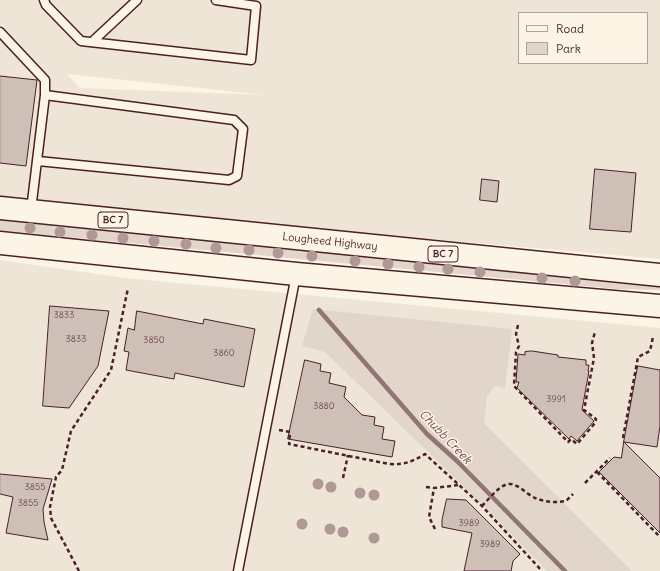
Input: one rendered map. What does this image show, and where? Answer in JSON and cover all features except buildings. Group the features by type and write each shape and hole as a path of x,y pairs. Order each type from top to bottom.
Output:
{"main road":[{"name":"Lougheed Highway","path":"0,208 660,275"},
{"path":"0,243 296,274 660,306"}],"lane":[{"path":"44,0 46,5 81,41 251,60 256,6 216,0"},
{"path":"92,42 137,0"},
{"path":"0,32 45,80 45,95 31,212"},
{"path":"38,161 229,180 237,176 243,129 234,120 45,95"},
{"path":"238,571 296,274"}],"path":[{"path":"78,571 50,518 50,507 56,477 62,470 71,431 111,370 128,288"},
{"path":"518,325 516,334 519,346 516,352 514,386 568,442 571,439 577,444 595,423 596,419 584,410 594,358 592,343 595,332"},
{"path":"623,438 638,357 650,351 653,338"},
{"path":"279,430 290,432 289,444 402,465 410,463 425,454 482,506 542,571"},
{"path":"343,478 348,456"},
{"path":"585,483 610,458"},
{"path":"597,472 660,536"},
{"path":"482,506 501,487 510,484 533,497 552,502 566,501 573,494"},
{"path":"426,487 434,488 460,485"},
{"path":"434,488 429,517 435,529"}],"shaded area":[{"path":"0,0 660,0 660,259 142,214 0,196","holes":["67,74 266,95 80,88"]},
{"path":"0,260 125,278 660,328 660,571 0,571"}],"green space":[{"path":"0,220 660,284 660,290 617,289 0,230"},
{"path":"313,309 512,329 505,388 495,386 487,396 484,423 632,571 547,571 489,511 325,352 302,346"}],"waterway":[{"name":"Chubb Creek","path":"319,310 427,434 457,461 565,571"}]}
